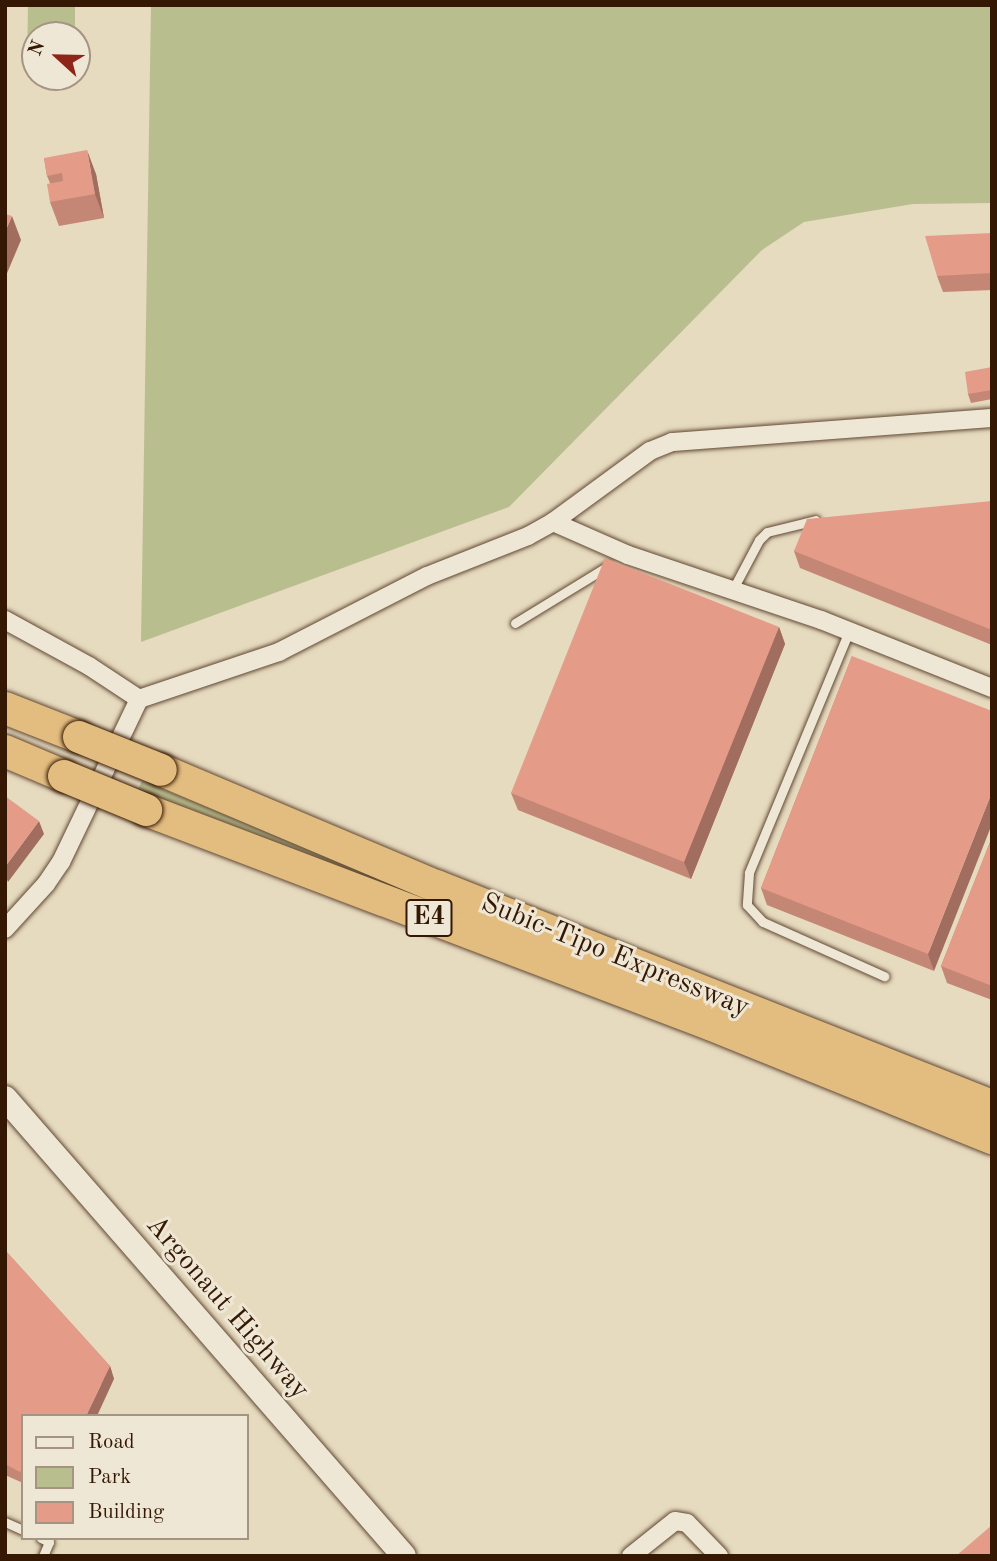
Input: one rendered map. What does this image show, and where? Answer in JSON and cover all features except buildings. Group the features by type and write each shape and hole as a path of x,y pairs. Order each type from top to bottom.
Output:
{"highway":[{"name":"Subic-Tipo Expressway","path":"5,708 161,770 436,886 992,1106"},
{"name":"Subic-Tipo Expressway","path":"5,751 146,810 712,1025 992,1138"}],"street":[{"path":"5,929 46,884 61,862 139,699 279,652 427,576 501,548 553,522 630,464 650,451 672,442 992,418"},
{"path":"553,522 628,555 849,631 992,688"},
{"path":"5,620 89,666 139,699"},
{"name":"Argonaut Highway","path":"5,1098 404,1556"},
{"path":"631,1556 667,1524 675,1521 687,1523 719,1556"}],"lane":[{"path":"733,589 759,540 767,532 793,523 823,520"},
{"path":"515,623 628,555"},
{"path":"849,631 749,873 747,905 763,922 884,976"},
{"path":"5,1522 21,1529"},
{"path":"43,1556 47,1540"}],"green space":[{"path":"28,5 75,5 75,21 28,21"},
{"path":"151,5 992,5 992,203 913,204 804,222 762,250 509,507 141,642"},
{"path":"142,781 434,897 809,1044 137,792"}]}
